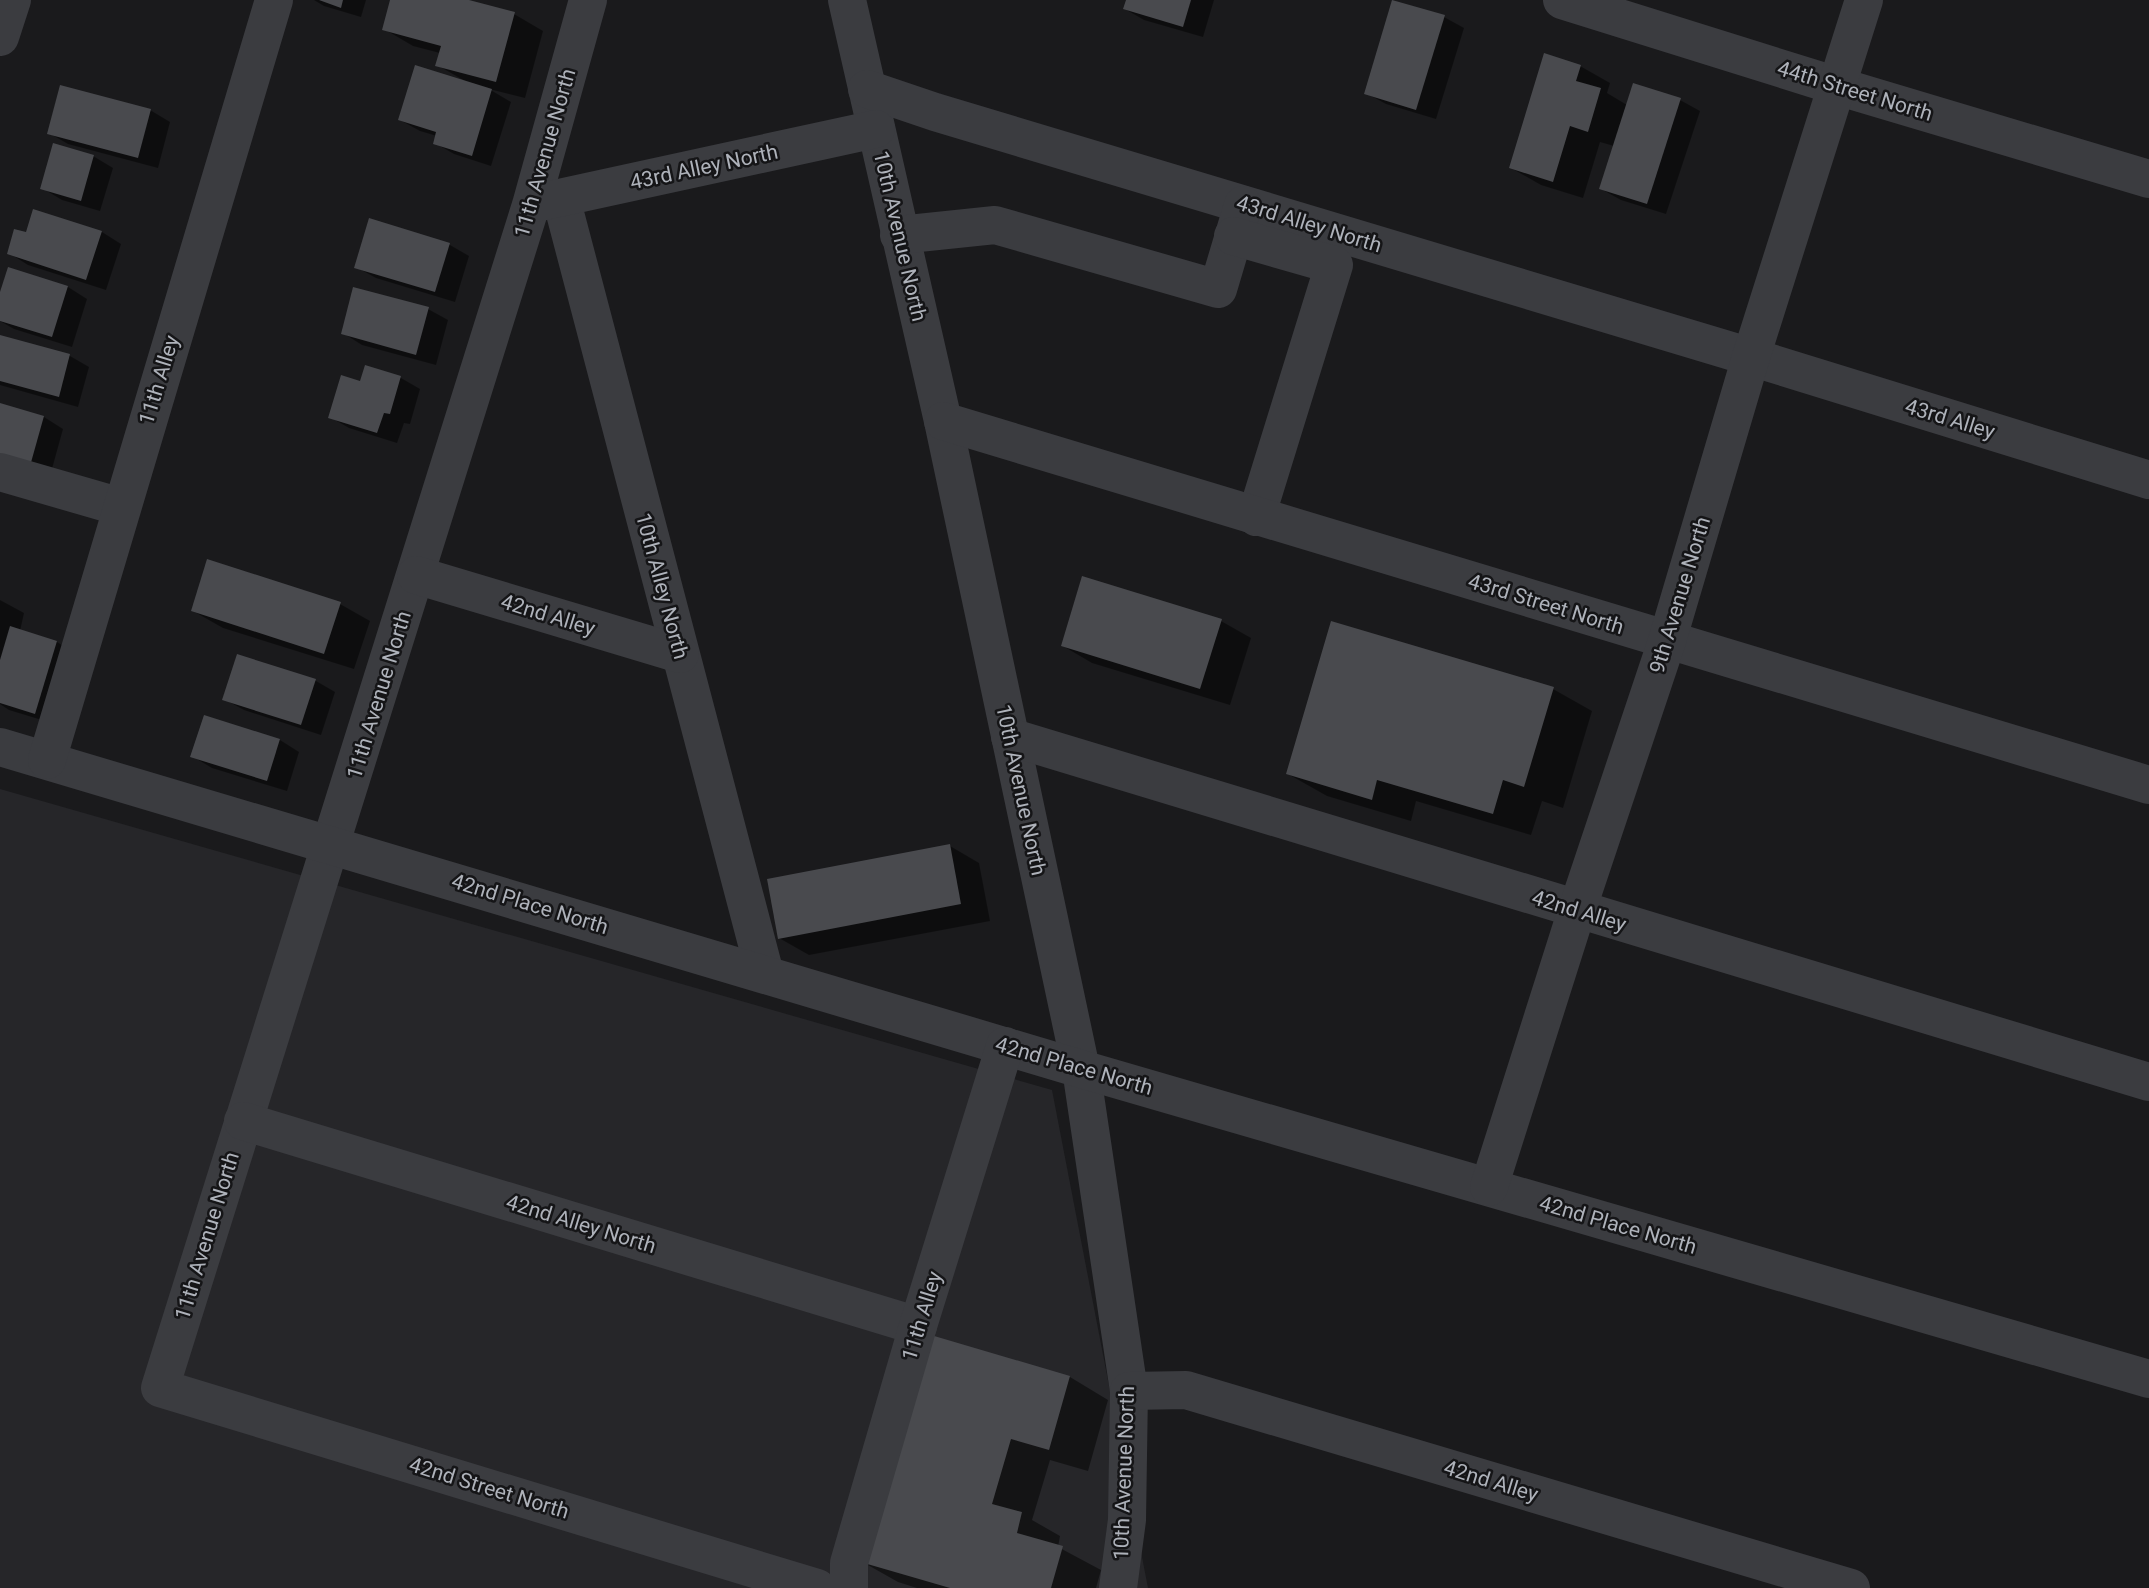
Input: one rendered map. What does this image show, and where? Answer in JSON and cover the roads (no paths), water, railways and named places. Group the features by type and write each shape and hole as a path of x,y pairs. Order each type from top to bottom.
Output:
{"street":[{"path":"0,37 12,0"},
{"name":"11th Alley","path":"47,761 274,0"},
{"name":"11th Avenue North","path":"160,1388 416,575 546,201 587,0"},
{"name":"10th Avenue North","path":"847,0 943,421 1081,1069 1129,1391 1126,1520 1118,1588"},
{"name":"44th Street North","path":"1562,0 2149,179"},
{"name":"9th Avenue North","path":"1489,1187 1577,910 1667,641 1751,357 1864,0"},
{"name":"43rd Alley North","path":"867,89 1238,221 1751,357"},
{"name":"43rd Alley North","path":"546,201 876,129"},
{"name":"10th Alley North","path":"546,201 680,654 765,974"},
{"path":"899,235 995,225 1218,289 1238,221 1334,265 1256,517"},
{"name":"43rd Alley","path":"1751,357 2149,480"},
{"name":"43rd Street North","path":"943,421 2149,785"},
{"path":"0,472 121,507"},
{"name":"42nd Alley","path":"416,575 680,654"},
{"name":"42nd Alley","path":"1010,737 2149,1082"},
{"name":"42nd Place North","path":"0,747 1081,1069 2149,1379"},
{"name":"11th Alley","path":"849,1588 849,1563 918,1326 1005,1046"},
{"name":"42nd Alley North","path":"243,1121 918,1326"},
{"name":"42nd Street North","path":"160,1388 817,1588"},
{"name":"42nd Alley","path":"1129,1391 1186,1390 1851,1588"}]}
